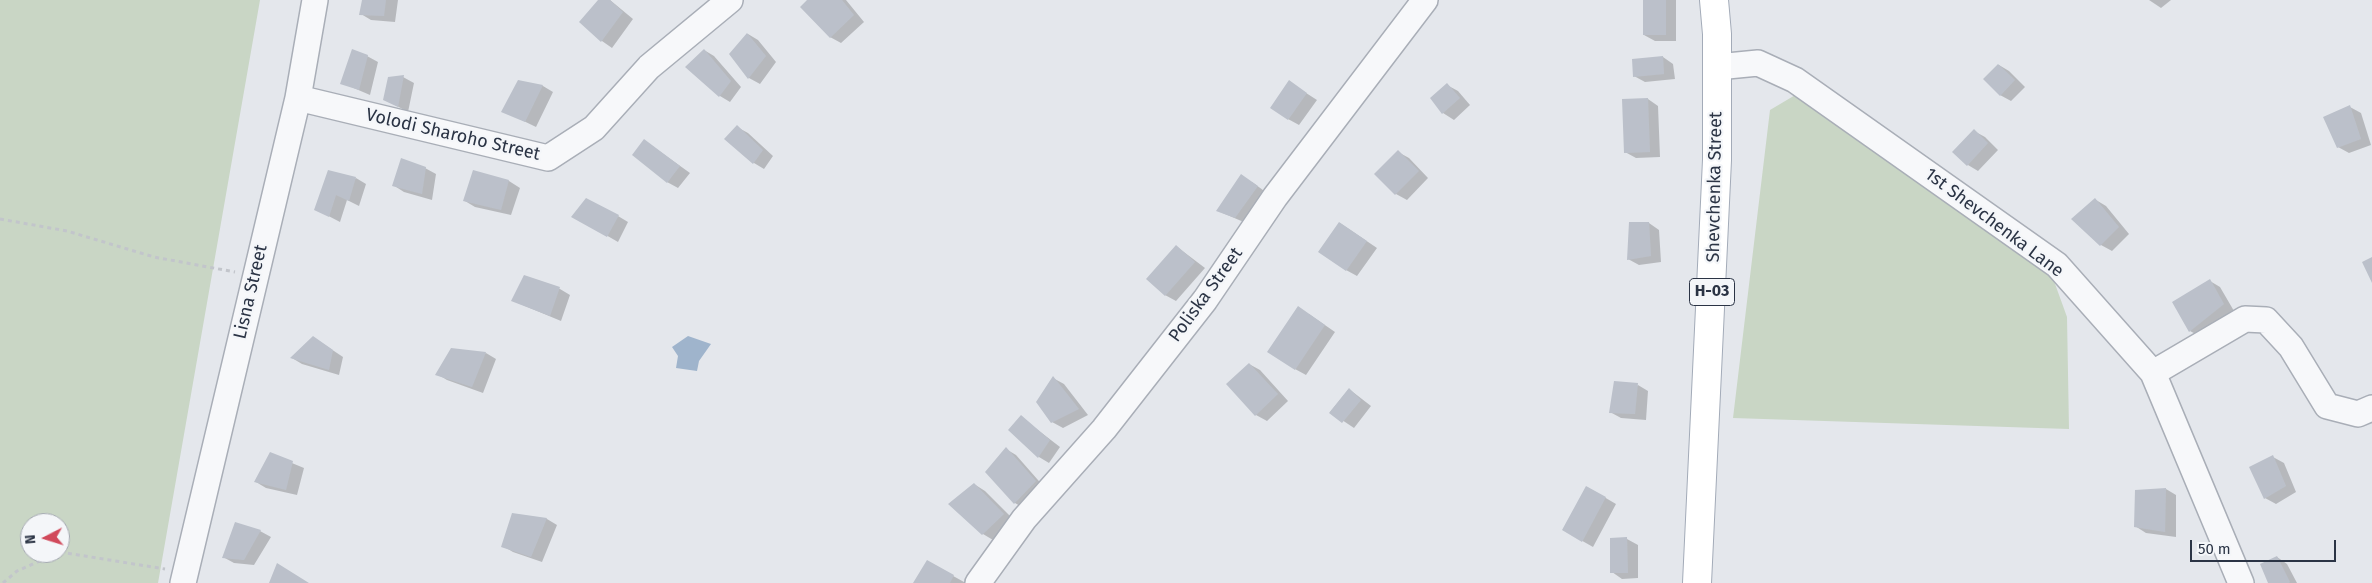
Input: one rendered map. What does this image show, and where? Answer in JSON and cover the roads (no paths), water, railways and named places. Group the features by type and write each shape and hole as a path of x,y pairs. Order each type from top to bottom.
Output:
{"main road":[{"name":"Shevchenka Street","path":"1697,583 1715,209 1717,67 1714,0"}],"street":[{"name":"Lisna Street","path":"188,580 256,275 298,98 316,0"},
{"name":"Volodi Sharoho Street","path":"298,98 548,158 594,128 649,67 730,0"},
{"name":"Poliska Street","path":"978,583 1024,519 1104,429 1204,300 1275,197 1425,0"},
{"name":"1st Shevchenka Lane","path":"1717,67 1758,63 1795,80 2057,265 2153,373 2241,583"},
{"path":"2153,373 2246,320 2266,320 2291,347 2327,406 2358,414 2372,408"}],"water":[{"path":"688,336 711,344 699,361 697,371 676,368 678,356 672,347"}]}
